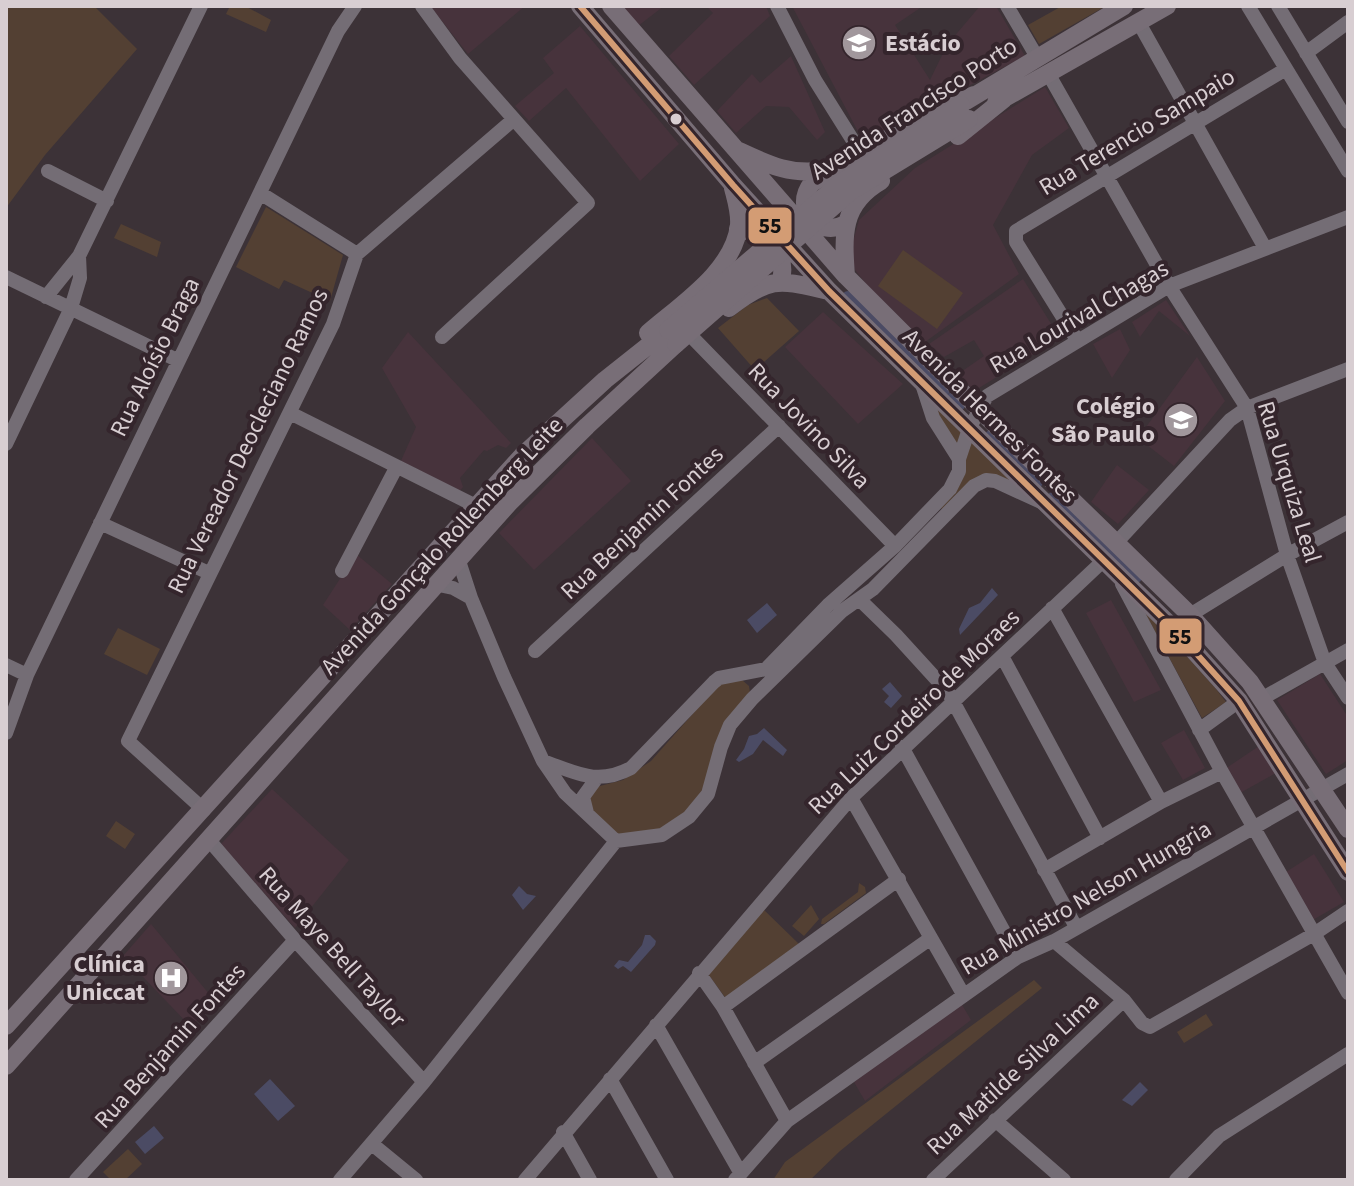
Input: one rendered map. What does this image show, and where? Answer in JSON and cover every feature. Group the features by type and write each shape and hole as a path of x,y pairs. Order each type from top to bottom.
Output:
{"main road":[{"name":"Avenida Hermes Fontes","path":"580,6 733,185 829,291 1177,632 1239,701 1348,872"},
{"name":"Avenida Hermes Fontes","path":"611,6 846,276 1190,615 1250,682 1348,829"},
{"name":"Avenida Francisco Porto","path":"679,337 809,207 858,170 968,106 1037,57 1124,6"},
{"name":"Avenida Francisco Porto","path":"968,106 1004,99 1167,6"},
{"path":"846,276 845,224 853,207 871,187 967,131 1004,99"},
{"path":"845,224 838,228 826,228 809,216 803,198 812,183 926,116 968,106"},
{"path":"733,148 789,172 808,173 840,167"},
{"path":"605,380 629,351 724,264 738,229 733,185"},
{"path":"738,229 756,233 772,245 782,264 781,280"},
{"path":"679,337 758,287 781,280 829,291"},
{"name":"Avenida Gonçalo Rollemberg Leite","path":"6,1066 458,558 510,502 679,337"},
{"name":"Avenida Gonçalo Rollemberg Leite","path":"6,1026 522,456 605,380 679,337"}],"street":[{"path":"46,297 79,256 201,6"},
{"name":"Rua Aloísio Braga","path":"6,733 27,675 177,360 338,31 355,6"},
{"path":"422,6 460,58 588,203 442,337"},
{"path":"777,6 815,80 862,155"},
{"path":"1007,6 1037,57"},
{"path":"1248,6 1347,167"},
{"path":"1278,6 1348,122"},
{"path":"1306,53 1348,22"},
{"path":"1139,23 1265,248"},
{"name":"Rua Terencio Sampaio","path":"1077,340 1016,242 1015,235 1020,227 1286,69"},
{"name":"Rua Urquiza Leal","path":"1049,75 1169,286 1247,408 1287,555 1325,663 1348,698"},
{"path":"260,193 357,254 514,119"},
{"path":"48,171 107,201"},
{"name":"Rua Lourival Chagas","path":"937,512 955,481 969,429 987,396 1169,286 1348,217"},
{"name":"Rua Vereador Deocleciano Ramos","path":"204,810 128,741 333,324 357,254"},
{"path":"6,444 71,308 80,278 79,256"},
{"path":"6,277 177,360"},
{"name":"Rua Jovino Silva","path":"679,337 779,426 895,546"},
{"path":"1116,543 1217,432 1247,408 1348,369"},
{"path":"922,384 933,418 959,459"},
{"path":"290,413 476,506"},
{"name":"Rua Benjamin Fontes","path":"535,651 779,426"},
{"path":"342,571 396,468"},
{"path":"543,761 596,779 631,768 714,682 719,678 766,669 828,605 895,546 974,486 986,480 995,481 1046,504"},
{"path":"340,1180 424,1082 616,841 662,835 674,829 701,805 712,784 725,734 752,699 842,611 885,577 937,512"},
{"path":"1190,615 1287,555 1348,522"},
{"path":"100,523 209,573"},
{"path":"458,558 471,598 543,761 557,784 616,841"},
{"name":"Rua Luiz Cordeiro de Moraes","path":"525,1180 851,798 1103,561"},
{"path":"1118,576 1222,772 1348,993"},
{"path":"434,584 453,588 471,598"},
{"path":"859,599 896,635 954,702 1076,927"},
{"path":"1052,608 1161,802"},
{"path":"1261,699 1348,650"},
{"path":"1002,656 1100,838"},
{"path":"6,665 27,675"},
{"path":"737,675 749,683 752,699"},
{"path":"1199,730 1239,701"},
{"path":"902,747 1018,957"},
{"path":"1044,870 1161,802 1222,772"},
{"name":"Rua Ministro Nelson Hungria","path":"738,1176 787,1121 1018,957 1054,941 1323,791 1348,774"},
{"path":"589,818 583,797 596,779"},
{"path":"851,798 963,994"},
{"name":"Rua Maye Bell Taylor","path":"209,840 424,1082"},
{"path":"723,1007 899,879"},
{"path":"1054,941 1124,1000 1142,1023 1150,1027 1314,934 1348,911"},
{"path":"754,1063 931,938"},
{"name":"Rua Benjamin Fontes","path":"76,1180 295,940"},
{"path":"699,973 723,1007 787,1121"},
{"name":"Rua Matilde Silva Lima","path":"933,1180 1124,1000"},
{"path":"656,1025 738,1176"},
{"path":"1176,1180 1219,1136 1348,1054"},
{"path":"610,1079 667,1180"},
{"path":"995,1120 1064,1180"},
{"path":"563,1132 590,1180"},
{"path":"372,1144 416,1180"}],"shaded area":[{"path":"6,6 94,6 137,49 45,155 6,208"},
{"path":"230,6 245,6 271,20 266,32 226,14"},
{"path":"430,6 525,6 468,54"},
{"path":"623,6 664,6 638,26"},
{"path":"706,6 766,6 770,16 694,85 669,56 713,13"},
{"name":"Estácio","path":"792,6 923,6 895,25 930,80 947,45 980,6 996,6 1025,56 865,145"},
{"path":"1062,6 1106,6 1039,44 1028,25"},
{"path":"580,26 679,144 640,181 566,88 529,121 515,106 554,73 543,58"},
{"path":"791,56 825,132 817,140 789,107 766,106 736,133 717,111 752,74 760,83"},
{"path":"1045,87 1069,128 1032,155 993,225 1019,274 925,342 855,270 850,252 859,220 915,168"},
{"path":"266,207 343,255 330,301 284,280 279,289 236,267"},
{"path":"121,224 161,242 157,257 114,238"},
{"path":"903,250 963,293 937,329 878,286"},
{"path":"1023,279 1060,338 974,391 958,374 984,356 974,340 944,357 929,344"},
{"path":"767,298 799,331 755,370 718,328 748,305"},
{"path":"1166,300 1190,336 1159,311 1140,337 1132,322"},
{"path":"823,312 903,384 858,424 785,347"},
{"path":"1120,329 1130,350 1112,378 1093,344"},
{"path":"408,332 511,443 506,448 498,445 484,450 460,478 463,487 458,493 400,463 416,427 382,368"},
{"name":"Colégio São Paulo","path":"1197,357 1225,401 1174,466 1138,438"},
{"path":"938,408 1014,483 973,483 959,491 943,510 940,507 964,465 934,411"},
{"path":"592,438 631,481 534,570 499,533"},
{"path":"1117,465 1149,490 1118,524 1091,502"},
{"path":"356,554 392,584 350,630 323,605"},
{"path":"1111,600 1161,690 1134,702 1086,613"},
{"path":"1140,604 1216,689 1226,702 1202,718"},
{"path":"118,628 160,649 147,675 104,654"},
{"path":"1320,674 1348,717 1348,760 1326,774 1277,700"},
{"path":"742,680 749,686 750,693 707,786 684,814 657,836 620,835 594,816 589,794 596,787 623,780 651,761 721,682"},
{"path":"1184,730 1205,768 1183,780 1161,743"},
{"path":"1259,746 1276,773 1240,793 1225,769"},
{"path":"272,789 349,860 295,928 221,844"},
{"path":"116,821 135,834 125,849 106,836"},
{"path":"1314,854 1344,902 1311,921 1286,872"},
{"path":"859,883 865,887 866,893 821,924 822,919 858,892"},
{"path":"811,905 819,919 804,936 792,926"},
{"path":"761,907 799,944 727,1000 706,971"},
{"name":"Clínica Uniccat","path":"151,924 215,1001 191,1027 123,956"},
{"path":"1034,980 1042,988 840,1151 810,1180 773,1180 785,1162"},
{"path":"961,1003 971,1020 865,1101 854,1082"},
{"path":"1206,1014 1213,1025 1184,1043 1177,1032"},
{"path":"128,1149 142,1164 125,1180 111,1180 103,1172"}],"water":[{"path":"992,588 998,595 960,635 959,629 969,608 980,603"},
{"path":"767,603 777,615 757,633 747,620"},
{"path":"890,682 902,696 891,708 884,702 889,696 882,689"},
{"path":"764,728 787,750 783,756 763,740 753,754 739,762 736,760 749,736"},
{"path":"519,886 527,894 536,896 523,910 512,895"},
{"path":"645,935 656,941 655,945 631,972 623,966 618,969 614,966 619,960 628,962 642,945"},
{"path":"270,1079 295,1106 278,1121 254,1094"},
{"path":"1140,1082 1148,1090 1132,1106 1122,1100"},
{"path":"154,1126 164,1138 145,1154 135,1142"}],"waterway":[{"path":"848,297 944,390"},
{"path":"953,398 959,405"},
{"path":"991,436 1037,482"},
{"path":"1053,498 1136,577"}],"transit line":[{"name":"55","path":"580,6 733,185 829,291 1177,632 1239,701 1348,872"}],"place":[{"name":"Estácio","path":"859,43"},
{"name":"Colégio São Paulo","path":"1181,420"},
{"name":"Clínica Uniccat","path":"171,978"}]}
